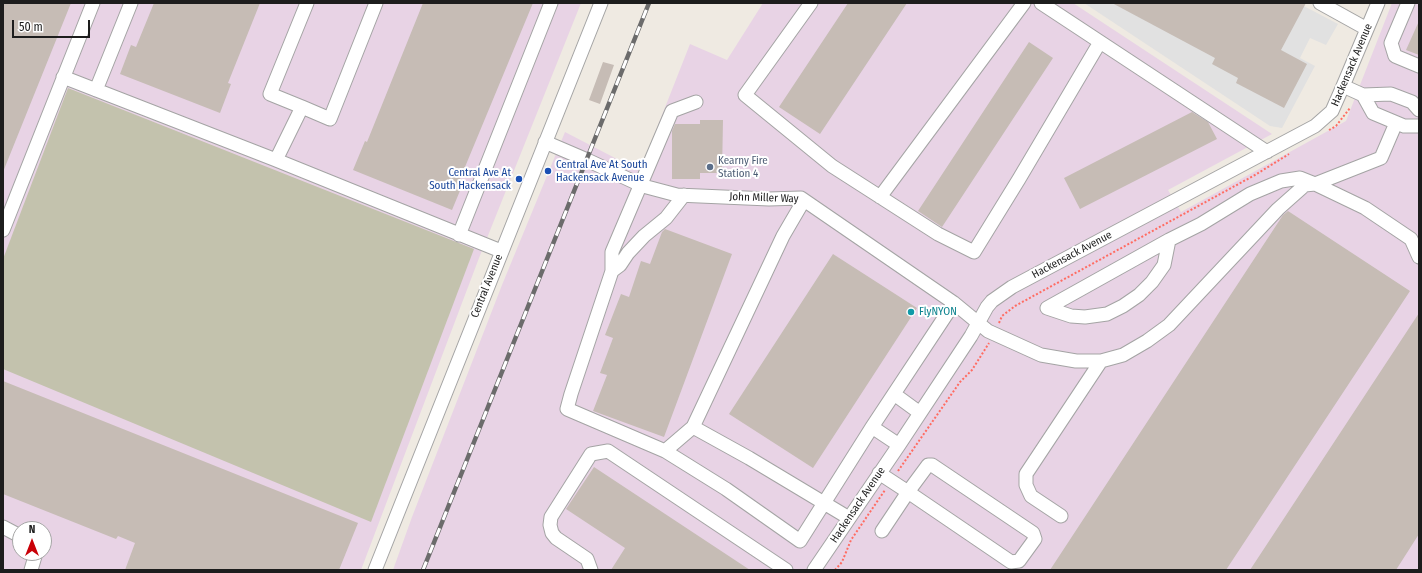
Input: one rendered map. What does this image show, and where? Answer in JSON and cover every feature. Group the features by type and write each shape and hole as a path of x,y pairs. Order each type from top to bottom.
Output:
{"street":[{"path":"3,230 8,200 63,77 93,3"},
{"path":"96,90 131,3"},
{"path":"307,3 270,94 330,118 376,3"},
{"path":"459,235 551,3"},
{"name":"Central Avenue","path":"375,570 601,3"},
{"path":"811,3 745,95 832,166 938,234 974,252 1100,42"},
{"path":"880,197 1024,3"},
{"path":"1041,3 1267,152"},
{"path":"1320,3 1367,29"},
{"name":"Hackensack Avenue","path":"814,570 899,445 971,336 992,301 1012,287 1315,126 1332,110 1378,3"},
{"path":"1408,3 1391,43 1395,56 1419,66"},
{"path":"63,77 276,160 501,251"},
{"path":"1343,86 1363,95 1391,94 1412,102 1419,110"},
{"path":"1363,95 1372,113 1404,126 1419,126"},
{"path":"696,102 672,111 640,184 612,252 612,271 567,409 665,451 726,489 800,540 954,303"},
{"path":"276,160 302,107"},
{"name":"John Miller Way","path":"545,142 640,184 677,195 768,199 801,198 954,303 988,331 1041,356 1076,361 1101,361 1123,355 1147,341 1169,325 1278,209 1305,185 1315,184 1381,158 1396,122"},
{"path":"1169,240 1164,265 1152,282 1139,295 1123,306 1107,314 1085,317 1071,316 1047,308 1169,240 1201,224 1250,194 1282,181 1300,178 1365,208 1411,239 1419,257"},
{"path":"612,271 620,265 628,253 644,236 666,218 684,195"},
{"path":"665,451 693,427 783,236 804,200"},
{"path":"1061,516 1031,496 1026,485 1026,474 1101,361"},
{"path":"894,394 920,413"},
{"path":"693,427 749,458 849,518"},
{"path":"872,427 899,445"},
{"path":"592,570 587,559 556,538 552,533 550,525 551,517 591,454 608,451 786,570"},
{"path":"879,473 908,492 1010,562 1019,561 1035,539 1033,533 932,465 928,466 908,492 882,531"},
{"path":"3,526 12,531"}],"path":[{"path":"1329,130 1336,126 1350,108"},
{"path":"999,322 1002,316 1015,306 1249,178 1295,150"},
{"path":"835,570 842,562 851,540 891,481 960,382 972,370 986,348"}],"shaded area":[{"path":"3,3 581,3 479,258 361,570 3,570"},
{"path":"763,3 1073,3 1272,134 1168,190 1181,212 1346,121 1392,3 1419,3 1419,570 393,570 502,285 565,132 640,171 690,44 727,60"},
{"path":"1084,3 1298,3 1338,24 1326,45 1310,38 1300,58 1315,66 1282,128 1270,126"},
{"path":"68,88 474,249 371,522 3,369 3,259"}],"building":[{"path":"3,3 71,3 3,172"},
{"path":"154,3 260,3 228,83 231,84 220,113 120,74 131,45 136,47"},
{"path":"423,3 533,3 460,179 464,181 452,210 353,170 365,141 367,142"},
{"path":"848,3 907,3 820,134 779,107"},
{"path":"1112,3 1306,3 1281,50 1307,64 1284,108 1236,83 1238,78 1212,64 1215,58"},
{"path":"1419,21 1419,55 1406,50"},
{"path":"1029,42 1053,58 942,227 918,211"},
{"path":"603,62 614,65 600,104 589,100"},
{"path":"1192,112 1208,122 1217,139 1080,209 1064,178"},
{"path":"700,120 723,120 722,173 700,173 700,179 672,179 672,131 675,124 700,124"},
{"path":"1288,211 1410,291 1226,570 1050,570 1283,215"},
{"path":"665,229 732,254 664,437 593,411 607,375 600,373 613,338 605,335 621,294 629,297 641,261 650,264 662,232"},
{"path":"833,254 917,308 813,468 729,414"},
{"path":"1419,313 1419,534 1396,570 1250,570"},
{"path":"3,381 358,523 339,570 125,570 135,543 118,536 116,539 3,494"},
{"path":"594,467 750,570 611,570 625,548 566,509"}],"railway":[{"path":"423,570 649,3"}],"place":[{"name":"Kearny Fire Station 4","path":"710,167"},
{"name":"Central Ave At South Hackensack Avenue","path":"548,171"},
{"name":"Central Ave At South Hackensack","path":"519,179"},
{"name":"FlyNYON","path":"911,312"}]}
